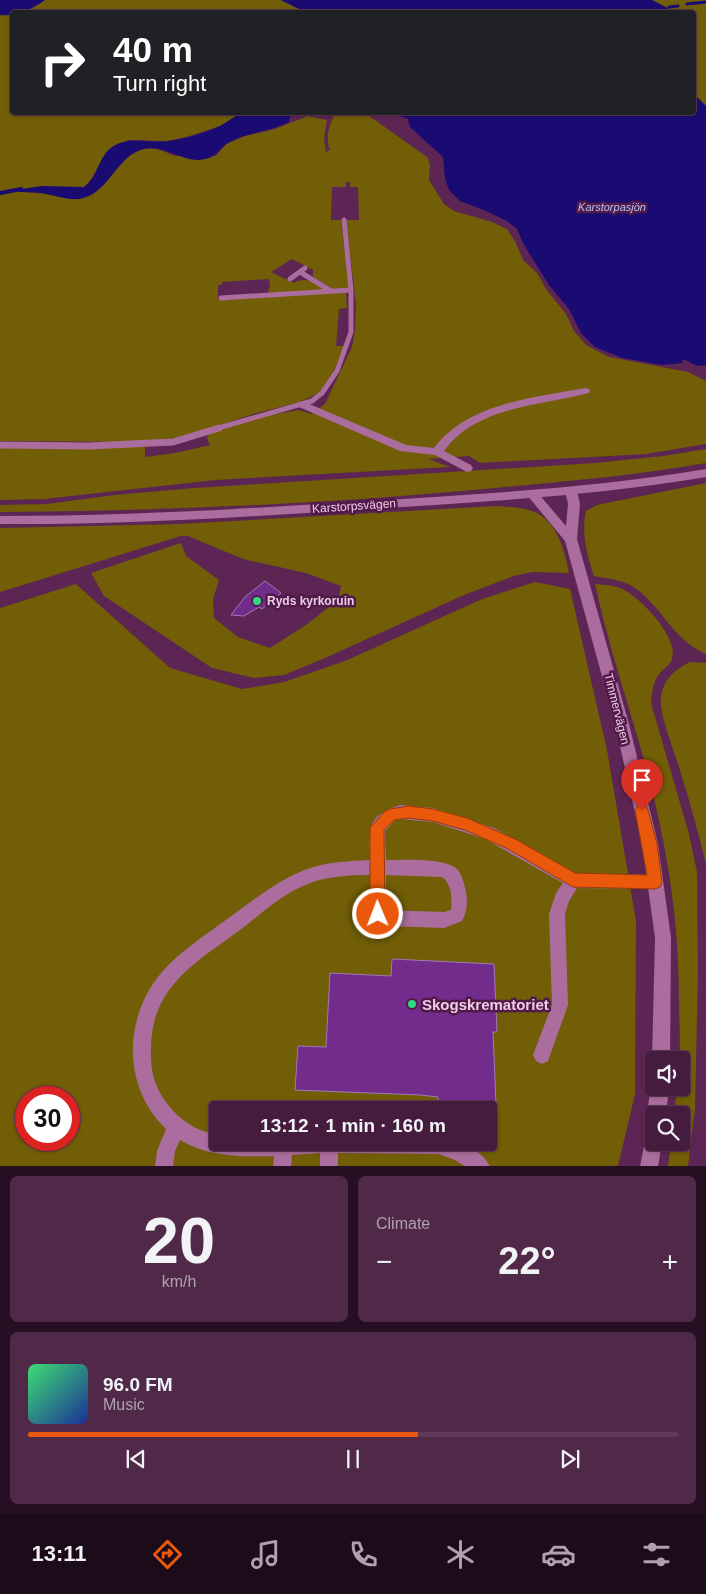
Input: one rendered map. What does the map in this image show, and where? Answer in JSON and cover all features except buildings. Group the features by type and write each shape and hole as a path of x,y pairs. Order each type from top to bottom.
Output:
{"street":[{"path":"438,452 443,440 491,412 515,405 585,392"},
{"path":"303,405 404,448 438,452 467,468"},
{"name":"Karstorpsvägen","path":"0,520 167,518 533,495 664,481 706,473"},
{"name":"Timmervägen","path":"571,491 574,504 571,539 622,724 650,844 663,938 661,1051"},
{"name":"Timmervägen","path":"533,495 571,539"},
{"path":"209,1142 192,1138 177,1126 150,1095 144,1078 141,1059 152,1001 168,979 202,946 270,897 297,881 316,874 336,870 378,867 442,869 451,873 456,882 459,900 457,915 454,918 444,920 385,918 378,914 377,908 378,867 377,828 390,815 409,812 433,815 489,833 573,880 655,882"},
{"path":"542,1054 560,1005 557,914 562,898 573,880"},
{"path":"164,1166 166,1151 177,1126"},
{"path":"282,1166 283,1151"},
{"path":"329,1151 329,1166"},
{"path":"457,1151 471,1157 481,1166"},
{"path":"649,1166 652,1151"}],"lane":[{"path":"0,444 89,446 165,444 180,441 250,418 303,405 322,393 343,359 351,332 351,290 344,220"},
{"path":"290,279 306,268"},
{"path":"300,272 332,291"},
{"path":"221,298 351,290"}],"shaded area":[{"path":"45,0 281,0 299,9 317,10 24,10"},
{"path":"652,0 706,0 706,106 696,96 696,10 671,10"},
{"path":"10,14 10,115 239,115 220,126 186,137 167,141 128,140 103,158 92,180 84,187 19,192 80,199 113,173 129,155 145,148 158,149 175,156 216,156 226,144 245,136 275,129 308,116 327,120 324,139 326,152 330,150 328,131 335,115 368,115 427,157 430,164 429,180 444,204 454,211 492,222 507,229 516,243 523,260 537,273 546,289 566,314 574,331 586,345 609,357 688,372 706,381 706,444 646,454 480,463 469,456 428,459 450,467 215,480 44,499 0,500 0,448 145,446 145,457 175,453 210,445 207,438 208,434 270,415 299,410 311,414 325,404 352,347 356,305 346,220 359,220 358,187 350,187 350,182 346,182 346,187 332,187 331,220 341,220 349,289 335,290 313,277 313,270 292,259 271,272 294,283 302,280 310,281 325,290 269,293 269,279 222,282 222,285 218,285 218,300 346,292 347,308 339,309 336,346 345,346 331,376 319,393 300,402 175,438 147,442 0,441 0,15"},
{"path":"706,449 706,463 679,468 484,489 242,506 0,512 0,505 47,504 115,495 194,488 595,463 663,456"},
{"path":"706,483 706,654 695,648 677,633 638,590 617,580 594,576 587,552 584,527 586,511 597,505"},
{"path":"496,506 532,511 547,521 562,545 569,573 532,572 514,576 464,595 284,675 254,678 212,668 104,596 91,573 181,543 186,556 219,580 213,599 214,618 238,637 270,648 306,625 338,600 341,586 306,573 243,559 188,536 181,536 0,592 0,528 180,524"},
{"path":"535,582 570,589 607,750 636,921 635,1094 618,1166 0,1166 0,608 76,584 170,668 242,689 284,682 345,661 482,599"},
{"path":"595,584 621,588 649,610 665,630 673,650 671,661 655,681 651,703 689,834 697,872 698,972 695,1109 690,1150 690,1106 675,1106 676,1096 690,1096 690,1051 680,1051 677,941 670,882 653,793"},
{"path":"690,662 706,663 706,864 697,827 664,721 661,703 662,690 665,684 675,671"},
{"path":"670,1151 690,1151 688,1166 668,1166"}],"water":[{"path":"0,0 45,0 27,10 10,10 10,15 0,15"},
{"path":"281,0 652,0 671,10 317,10 299,9"},
{"name":"Karstorpasjön","path":"696,96 706,106 706,365 697,366 682,360 683,363 662,365 622,358 595,347 581,333 569,309 549,285 524,245 517,229 507,221 460,201 449,190 445,179 443,157 410,127 408,119 397,115 696,115"},
{"path":"238,115 291,115 289,122 236,139 224,146 212,157 203,160 190,159 163,150 144,149 126,159 98,190 89,196 79,199 18,192 21,189 42,186 84,187 104,156 112,147 119,143 126,141 168,141 188,137 220,126"}],"waterway":[{"path":"687,4 706,2"},
{"path":"669,7 678,6"},
{"path":"0,193 21,189"}],"place":[{"name":"Ryds kyrkoruin","path":"257,601"},
{"name":"Skogskrematoriet","path":"412,1004"}],"route":[{"path":"378,914 377,828 390,815 400,812 433,815 467,825 489,833 573,880 655,882 650,844 642,810"}]}
